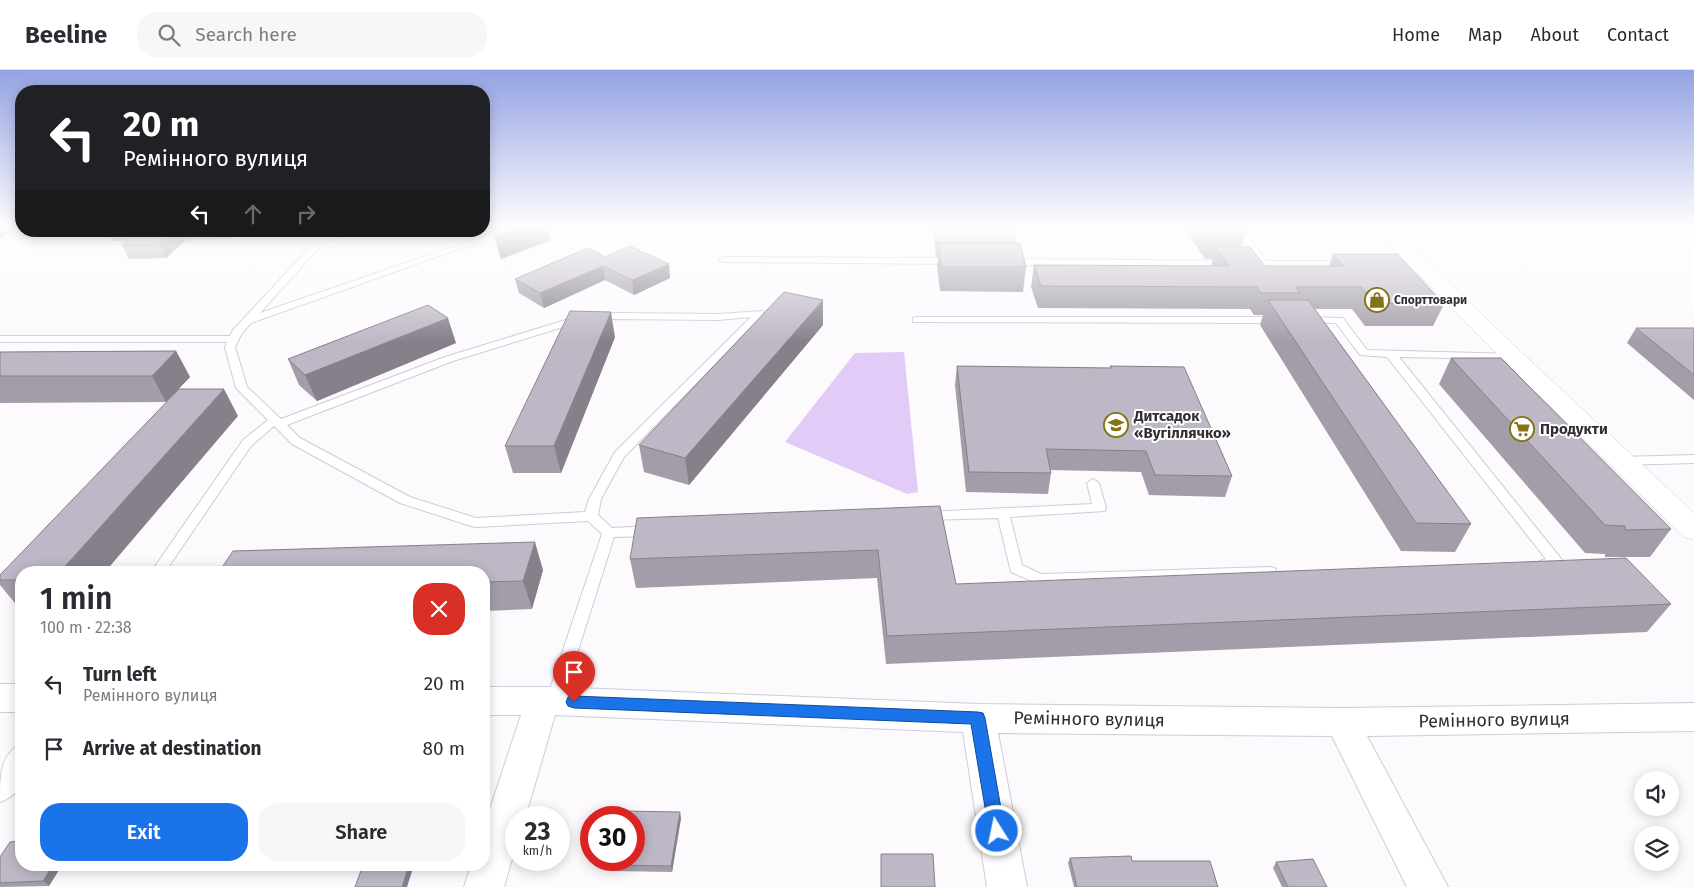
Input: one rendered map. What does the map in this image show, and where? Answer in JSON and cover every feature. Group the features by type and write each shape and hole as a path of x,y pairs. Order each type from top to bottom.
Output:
{"main road":[{"path":"1413,266 1512,356 1694,530"}],"street":[{"path":"0,698 15,698"},
{"name":"Ремінного вулиця","path":"490,701 548,701 978,718 1342,722 1694,717"},
{"path":"490,870 548,701"},
{"path":"978,718 1006,887"},
{"path":"1342,722 1428,887"},
{"path":"0,786 15,767"},
{"path":"484,887 490,871"}],"lane":[{"path":"297,266 237,332 230,348 242,388 296,441 405,500 476,523 591,516 609,533 668,530"},
{"path":"246,322 405,266"},
{"path":"162,566 248,443 277,422 449,359 572,321 614,316 718,317 760,313 619,455 595,499 591,516"},
{"path":"917,320 1339,320 1364,353 1512,356"},
{"path":"0,339 233,339"},
{"path":"1390,353 1557,563 1527,564"},
{"path":"1621,461 1694,459"},
{"path":"911,516 1100,508 1093,483"},
{"path":"1003,513 1016,568 1039,579 1288,571"},
{"path":"548,701 609,533"}],"shaded area":[{"path":"904,352 918,492 907,494 785,442 855,353"}],"building":[{"path":"545,266 603,266 540,293 515,279"},
{"path":"603,266 664,266 632,280"},
{"path":"941,266 1026,267 941,267"},
{"path":"1034,266 1408,266 1444,304 1374,303 1361,287 1296,287 1300,293 1261,293 1257,287 1041,286"},
{"path":"784,292 823,300 685,458 639,445"},
{"path":"1268,300 1308,300 1471,524 1416,523"},
{"path":"428,305 448,318 305,375 288,359"},
{"path":"570,311 611,312 554,446 505,446"},
{"path":"1636,328 1694,328 1694,375"},
{"path":"176,351 152,376 0,376 0,352"},
{"path":"1451,358 1501,358 1671,529 1625,530 1625,526 1605,525"},
{"path":"957,366 1184,367 1232,476 1155,475 1146,451 1046,449 1051,473 969,472"},
{"path":"179,389 224,389 65,566 15,566 15,580 0,580 0,575"},
{"path":"940,506 956,584 1626,558 1671,604 887,636 878,550 630,559 637,518"},
{"path":"535,542 523,581 490,582 490,566 223,566 233,551"},
{"path":"645,811 680,812 671,866 645,866"},
{"path":"10,842 15,842 15,871 49,871 43,881 0,883 0,857"},
{"path":"881,854 933,854 935,887 881,887"},
{"path":"1131,856 1132,861 1210,861 1218,887 1077,887 1070,858"},
{"path":"1313,859 1327,887 1288,887 1276,862"},
{"path":"361,871 407,871 402,887 355,887"}],"place":[{"name":"Спорттовари","path":"1377,300"},
{"name":"Дитсадок «Вугіллячко»","path":"1116,425"},
{"name":"Продукти","path":"1522,429"}],"route":[{"path":"574,702 978,718 997,831"}]}
